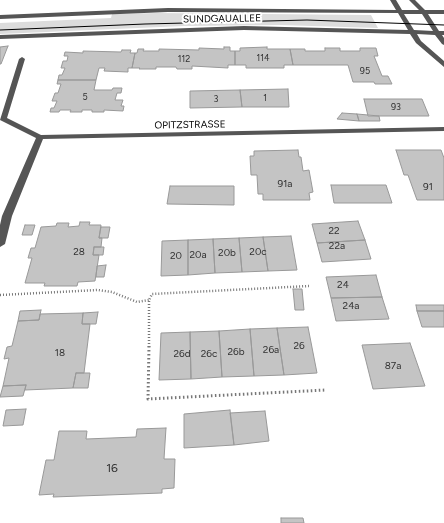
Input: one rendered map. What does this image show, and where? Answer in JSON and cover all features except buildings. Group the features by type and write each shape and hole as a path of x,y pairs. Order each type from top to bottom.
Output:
{"street":[{"path":"393,0 418,42 444,65"},
{"path":"412,0 424,12 432,25 441,33 444,43"},
{"name":"SUNDGAUALLEE","path":"0,17 168,10 444,12"},
{"name":"SUNDGAUALLEE","path":"0,37 244,28 441,33"},
{"name":"OPITZSTRASSE","path":"22,59 3,119 40,137 444,129"},
{"path":"0,244 7,216 40,137"}],"path":[{"path":"309,286 152,294 149,300 148,399 326,390"},
{"path":"0,295 98,290 112,292 137,302 149,300"}],"shaded area":[{"path":"112,14 371,15 378,28 279,25 184,26 0,34 0,23 111,18"}],"tram line":[{"path":"0,30 145,24 307,20 444,25"}]}
